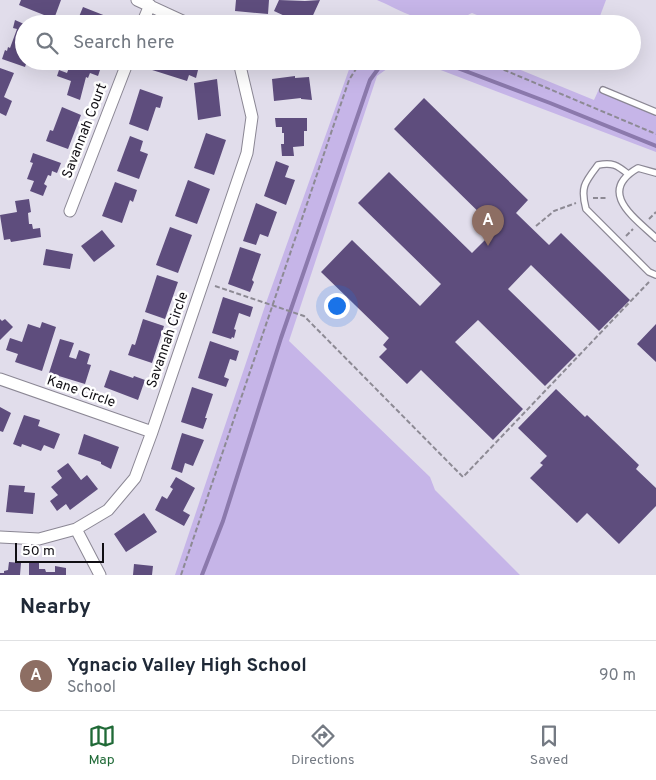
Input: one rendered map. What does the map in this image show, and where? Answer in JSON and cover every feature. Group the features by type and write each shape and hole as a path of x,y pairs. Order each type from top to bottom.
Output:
{"street":[{"path":"137,0 170,15"},
{"path":"146,15 150,5"},
{"name":"Savannah Court","path":"70,211 125,70"},
{"name":"Savannah Circle","path":"0,537 38,539 76,529 108,510 135,478 247,153 252,118 243,70"},
{"name":"Kane Circle","path":"0,379 152,432"},
{"path":"76,529 100,575"}],"lane":[{"path":"602,90 656,112"},
{"path":"628,174 619,166 611,163 598,165 587,179 582,196 586,209 649,272 656,275"},
{"path":"656,173 638,168 628,174 619,186 624,208 656,238"}],"path":[{"path":"181,575 274,306 349,80 355,70"},
{"path":"505,70 656,134"},
{"path":"590,198 608,198"},
{"path":"536,226 554,211 570,205"},
{"path":"648,220 656,212"},
{"path":"625,237 635,228"},
{"path":"204,282 304,316 463,477 656,275"}],"shaded area":[{"path":"377,0 606,0 600,15 477,15 472,13 468,15 411,15"},
{"path":"349,70 385,70 377,76 289,341 430,477 435,490 520,575 175,575 266,303"},
{"path":"441,70 521,70 594,100 599,89 656,112 656,152"}],"building":[{"path":"21,0 61,0 55,15 44,15 19,5"},
{"path":"236,0 269,0 268,14 235,11"},
{"path":"279,0 320,0 313,15 283,15 274,11"},
{"path":"83,7 103,15 80,15"},
{"path":"15,34 15,64 2,59 5,50 7,51 8,47 10,48"},
{"path":"0,68 14,73 4,97 12,101 6,116 0,113"},
{"path":"59,70 67,73 68,70 100,70 98,76 90,73 88,78 86,77 80,100 67,95 71,81 57,76"},
{"path":"152,70 198,70 196,78 189,75 187,81"},
{"path":"295,76 295,78 309,77 312,100 301,98 274,101 272,79"},
{"path":"217,79 221,116 198,120 194,83"},
{"path":"140,89 163,97 160,108 156,107 148,131 129,124"},
{"path":"424,98 528,200 516,213 549,245 561,233 630,300 599,331 531,265 508,289 576,355 545,386 478,320 455,342 523,409 493,440 421,370 407,384 379,357 387,349 383,345 389,338 321,272 352,240 420,306 441,284 358,203 389,172 472,253 496,229 394,129"},
{"path":"62,107 81,115 68,149 46,141 50,130 53,131"},
{"path":"275,118 307,118 307,131 304,131 304,146 293,147 294,156 282,156 281,144 284,144 284,133 282,133 282,127 276,127"},
{"path":"206,133 226,140 214,175 194,168"},
{"path":"130,136 143,141 140,151 148,154 139,179 117,171"},
{"path":"33,153 61,163 57,173 52,171 51,176 48,175 44,184 47,186 43,196 30,191 34,181 27,179 33,163 30,162"},
{"path":"276,161 289,166 285,177 295,180 286,205 264,196"},
{"path":"188,180 210,189 197,224 175,216"},
{"path":"115,182 137,190 133,202 130,200 122,223 102,216"},
{"path":"29,199 31,212 28,213 29,224 32,224 33,229 40,228 41,237 11,242 10,239 4,240 0,215 17,212 15,201"},
{"path":"256,203 277,212 268,237 260,234 256,245 243,241"},
{"path":"170,227 192,235 178,273 156,265"},
{"path":"102,230 115,246 94,262 81,246"},
{"path":"240,247 261,254 250,292 228,284"},
{"path":"46,249 73,254 70,269 43,265"},
{"path":"157,275 178,282 165,319 145,312"},
{"path":"223,297 253,307 250,317 239,313 234,329 236,330 234,338 232,337 231,339 212,333"},
{"path":"0,319 2,321 5,319 13,327 0,340"},
{"path":"143,319 164,326 152,363 128,355 132,344 135,345"},
{"path":"42,322 56,327 42,371 15,362 18,354 6,350 10,338 22,342 28,324 40,328"},
{"path":"656,324 656,362 637,344"},
{"path":"60,339 74,343 69,357 76,359 79,350 90,354 87,364 91,365 85,384 49,373"},
{"path":"210,341 239,351 236,361 230,359 224,377 229,379 226,387 198,378"},
{"path":"110,370 145,380 138,400 104,387"},
{"path":"192,387 213,394 203,429 181,422"},
{"path":"556,389 585,417 587,415 639,465 636,469 656,488 656,506 619,544 587,513 577,523 530,478 543,465 540,463 547,456 518,428"},
{"path":"0,407 11,413 3,432 0,431"},
{"path":"24,415 40,420 38,426 60,434 54,449 44,445 41,451 22,444 21,447 13,444"},
{"path":"182,433 204,440 193,466 185,463 182,473 171,469"},
{"path":"84,434 119,447 111,469 101,464 101,462 78,454"},
{"path":"68,463 81,480 87,475 98,489 70,510 66,504 57,511 50,501 58,495 51,487 62,478 57,471"},
{"path":"176,477 195,488 183,511 190,515 184,526 155,510 162,496 167,499 173,489 170,487"},
{"path":"9,485 25,486 24,492 35,493 33,514 6,512"},
{"path":"144,513 157,532 126,552 114,534"},
{"path":"9,562 21,563 20,575 0,575 0,573 8,570"},
{"path":"29,562 39,562 39,569 45,569 46,572 55,572 55,566 66,568 66,575 29,575"},
{"path":"134,564 153,566 152,575 133,575"}],"waterway":[{"path":"202,575 223,521 281,338 370,80 377,70"},
{"path":"463,70 656,146"}],"place":[{"name":"Ygnacio Valley High School","path":"488,246"}]}
